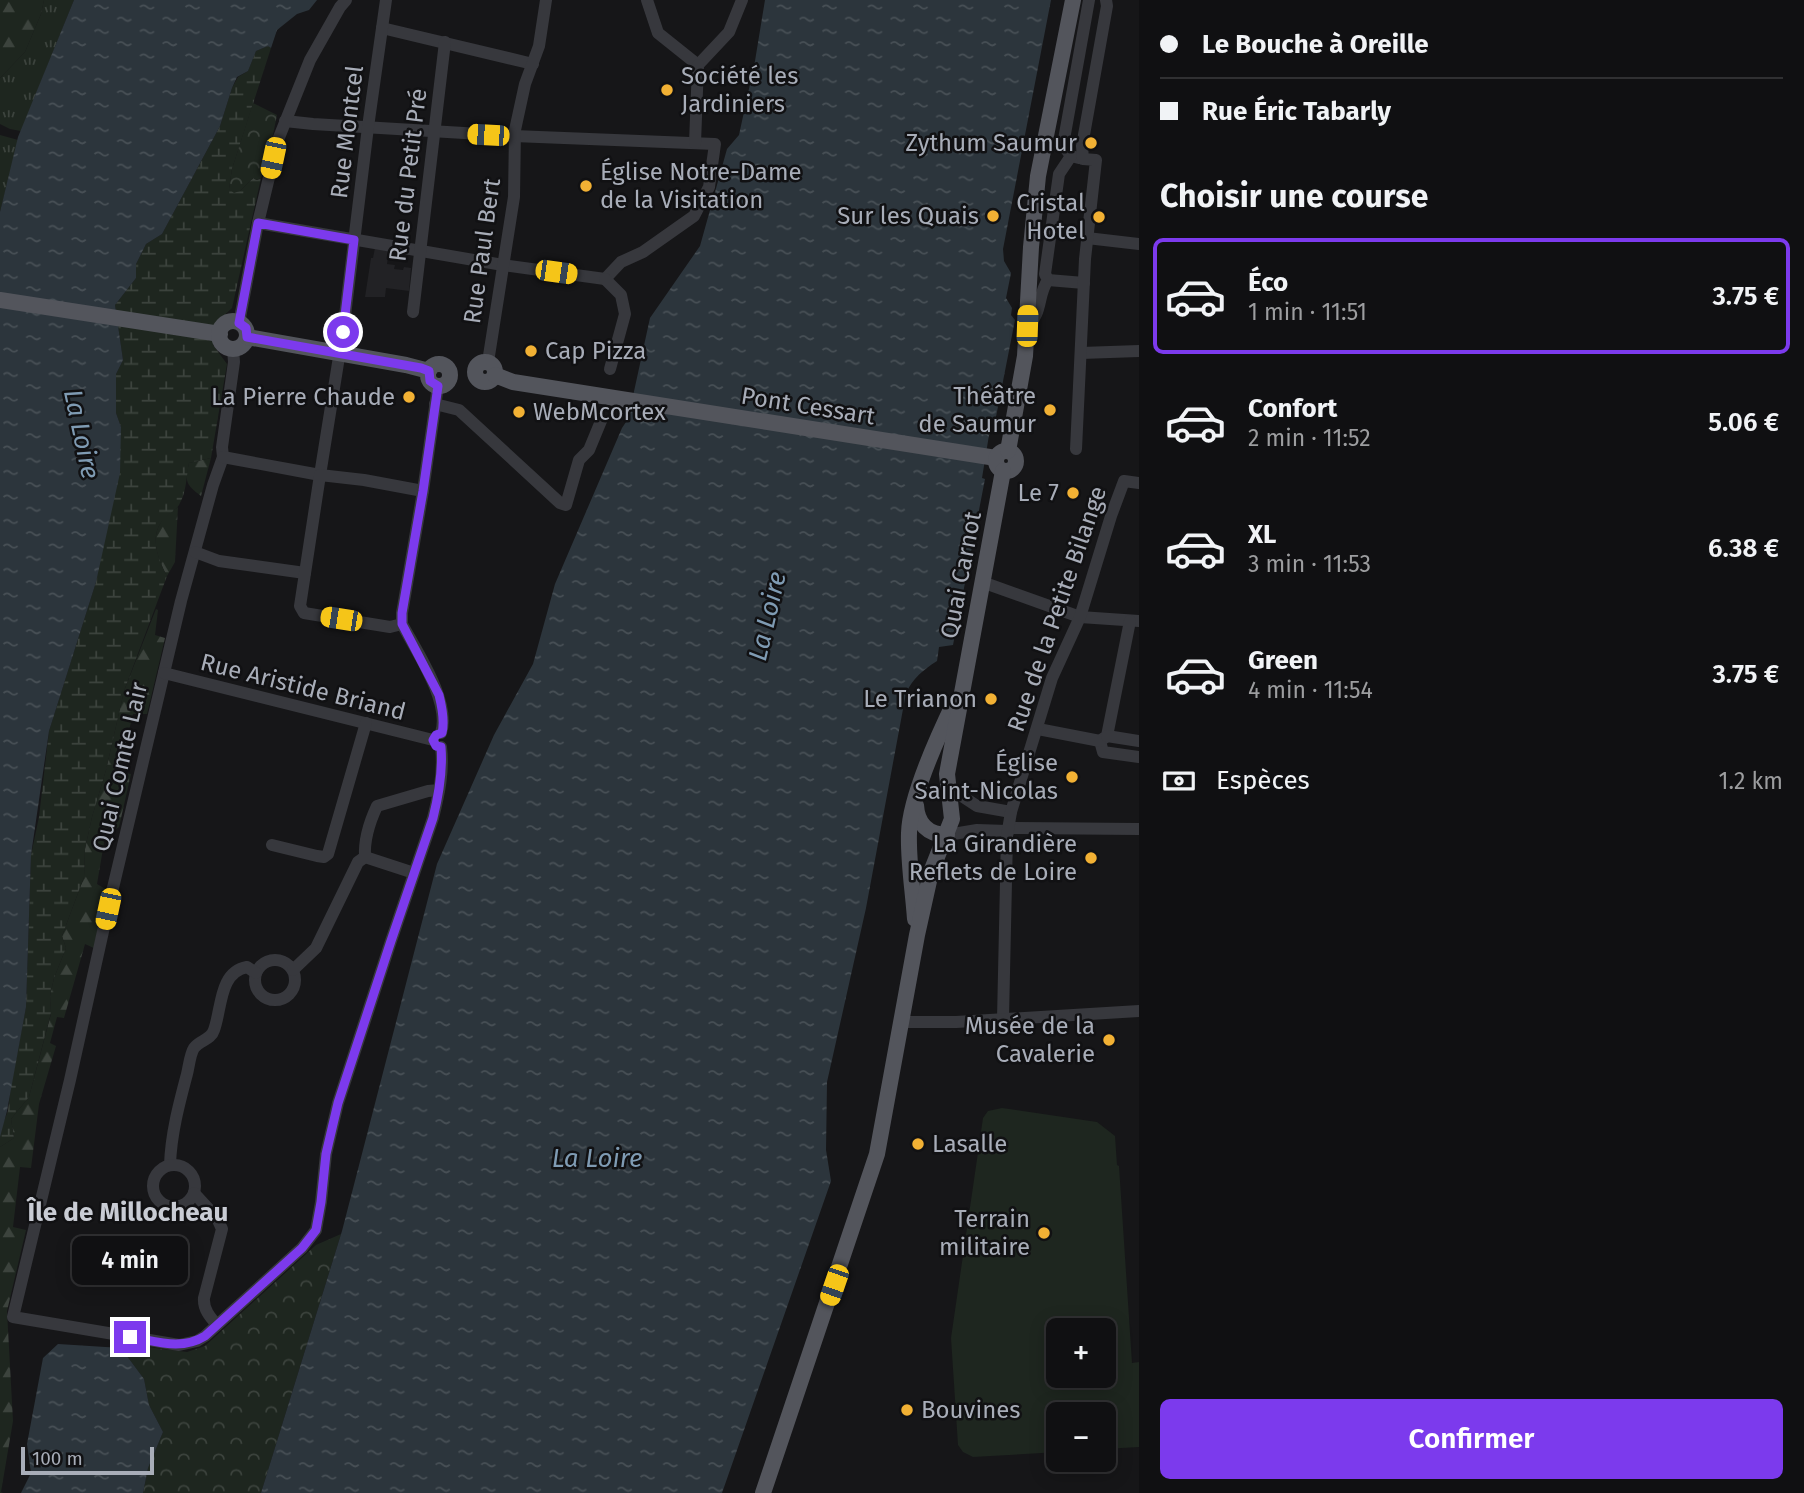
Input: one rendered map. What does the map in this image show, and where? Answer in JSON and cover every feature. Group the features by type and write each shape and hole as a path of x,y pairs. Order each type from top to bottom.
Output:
{"main road":[{"name":"Quai Carnot","path":"916,935 931,872 951,819 947,774 982,582 998,459 1026,356 1034,203 1073,0"},
{"path":"0,300 219,334"},
{"path":"243,330 244,345 237,349 224,346 219,334 223,326 231,322 243,330 340,354 429,371 435,366 443,365 449,371 444,380"},
{"path":"444,380 486,369"},
{"name":"Pont Cessart","path":"486,369 513,382 998,459"},
{"name":"Quai Carnot","path":"916,935 909,832 911,818 918,792 962,688"},
{"path":"947,835 933,833 917,816 918,792 933,783 948,787"},
{"path":"925,827 944,822 951,807"},
{"path":"764,1493 877,1154 916,935"}],"street":[{"path":"243,330 258,223 273,158 310,60 346,0"},
{"name":"Rue Montcel","path":"386,0 340,354 300,606 304,613 390,626 402,624"},
{"name":"Rue Paul Bert","path":"486,369 514,197 514,136 525,84 539,46 546,0"},
{"path":"648,0 658,33 698,65"},
{"path":"695,143 698,65 729,32 742,0"},
{"path":"1083,158 1063,145 1089,0"},
{"path":"1076,449 1087,238 1082,146 1106,0"},
{"path":"382,28 533,64"},
{"name":"Rue du Petit Pré","path":"413,312 445,42"},
{"path":"285,121 514,136 715,144 709,187 694,216 643,251 621,262 605,279"},
{"path":"1048,280 1045,274 1059,173 1083,158"},
{"path":"258,223 503,265 605,279 621,295 625,314 610,369"},
{"path":"1087,238 1139,244"},
{"path":"1027,326 1038,312 1042,287 1048,280"},
{"path":"1048,280 1084,283"},
{"name":"Quai Comte Lair","path":"217,1325 197,1341 179,1345 13,1317 181,601 223,457 222,447 234,362 233,349"},
{"path":"1081,352 1139,351"},
{"path":"194,1193 217,1218 222,1230 203,1305 217,1325 302,1248 316,1230 330,1134 360,1033 433,818 442,764 438,740 443,726 439,695 402,624 402,613 435,404 444,380"},
{"path":"435,404 459,410 566,506 579,460 589,450 601,421"},
{"path":"223,457 423,491"},
{"name":"Rue de la Petite Bilange","path":"1003,1019 1007,831 1011,812 1052,678 1080,617 1124,481 1139,483"},
{"path":"195,552 219,561 305,573"},
{"path":"982,582 1080,617 1135,621 1103,743"},
{"name":"Rue Aristide Briand","path":"164,674 438,740"},
{"path":"272,845 317,856 324,857 328,854 366,723"},
{"path":"1038,729 1103,743 1139,757"},
{"path":"1103,743 1139,741"},
{"path":"948,787 977,806 1011,812"},
{"path":"365,857 364,849 377,806 439,790"},
{"path":"947,835 977,830 1007,831 1013,828 1139,829"},
{"path":"365,857 414,873"},
{"path":"293,970 316,948 358,862 365,857"},
{"path":"272,960 286,962 293,970 295,987 283,999 268,999 258,991 255,980 260,967 272,960"},
{"path":"170,1165 176,1117 194,1049 212,1035 231,974 247,967 256,972"},
{"path":"901,1022 956,1022 1139,1012"},
{"path":"170,1165 189,1171 195,1185 190,1199 175,1207 165,1205 159,1200 153,1188 155,1177 170,1165"}],"shaded area":[{"path":"375,248 389,251 387,264 395,265 394,269 411,268 409,291 386,288 385,297 365,297"}],"green space":[{"path":"0,0 44,0 25,52 0,78"},
{"path":"44,0 74,0 21,131 10,129 0,124 0,78 25,52"},
{"path":"268,46 271,48 232,169 229,189 240,191 253,178 261,178 232,308 216,323 213,345 227,364 211,458 189,463 182,500 163,520 156,533 156,548 167,576 124,691 85,849 84,877 62,936 66,948 54,978 50,996 51,1013 29,1097 11,1119 14,1138 0,1147 0,1131 8,1111 26,1007 31,855 39,817 49,731 96,582 121,427 116,413 116,374 123,360 115,305 136,278 136,264 146,244 162,234 220,126 238,77 248,71 256,51"},
{"path":"253,103 277,115 267,164 261,178 253,178 240,191 234,193 229,189 232,169"},
{"path":"0,135 18,140 0,212"},
{"path":"211,458 201,496 188,482 189,463"},
{"path":"178,507 175,562 167,576 158,556 156,535 163,520"},
{"path":"156,609 155,635 165,638 147,714 133,714 119,772 131,774 119,827 105,837 97,884 107,890 96,949 85,944 64,1018 57,1017 50,1043 56,1046 39,1104 31,1168 20,1167 13,1227 26,1230 7,1311 13,1421 1,1492 3,1493 0,1493 0,1147 14,1138 11,1119 29,1097 51,1014 50,996 54,978 66,948 62,936 84,877 85,849 124,691"},
{"name":"Terrain militaire","path":"1002,1108 1097,1122 1115,1136 1132,1363 1139,1362 1139,1447 1116,1448 1116,1402 1046,1402 1046,1453 973,1457 963,1452 958,1445 951,1338 983,1118 988,1111"},
{"path":"341,1234 261,1493 143,1493 148,1468 163,1432 149,1405 144,1379 121,1348 132,1345 187,1352 205,1346 316,1245"}],"water":[{"name":"La Loire","path":"74,0 317,0 309,10 297,14 277,30 271,48 268,46 256,51 248,71 237,77 220,126 162,234 146,244 136,264 136,278 115,305 123,360 116,374 116,413 121,427 120,473 96,582 49,731 31,855 26,1007 0,1137 0,212 18,137"},
{"name":"La Loire","path":"765,0 1051,0 1003,249 1004,261 1011,273 1006,298 1015,320 993,432 989,435 982,478 985,479 953,645 939,647 937,661 919,675 906,693 866,908 827,1082 826,1150 831,1181 722,1493 261,1493 342,1231 437,864 494,735 533,664 555,584 628,419 650,318 700,246 727,149 739,135"},
{"path":"58,1344 121,1348 144,1379 149,1405 163,1432 148,1468 143,1493 21,1493 31,1473 27,1444 43,1358"}],"place":[{"name":"Société les Jardiniers","path":"667,90"},
{"name":"Zythum Saumur","path":"1091,143"},
{"name":"Église Notre-Dame de la Visitation","path":"586,186"},
{"name":"Sur les Quais","path":"993,216"},
{"name":"Cristal Hotel","path":"1099,217"},
{"name":"Cap Pizza","path":"531,351"},
{"name":"La Pierre Chaude","path":"409,397"},
{"name":"Théâtre de Saumur","path":"1050,410"},
{"name":"WebMcortex","path":"519,412"},
{"name":"Le 7","path":"1073,493"},
{"name":"Le Trianon","path":"991,699"},
{"name":"Église Saint-Nicolas","path":"1072,777"},
{"name":"La Girandière Reflets de Loire","path":"1091,858"},
{"name":"Musée de la Cavalerie","path":"1109,1040"},
{"name":"Lasalle","path":"918,1144"},
{"name":"Terrain militaire","path":"1044,1233"},
{"name":"Bouvines","path":"907,1410"}],"district":[{"name":"Île de Millocheau","path":"128,1212"}],"route":[{"path":"130,1337 179,1345 197,1341 312,1237 316,1230 323,1171 338,1103 438,799 441,747 433,743 433,738 442,733 442,705 402,624 402,613 438,386 430,381 429,371 421,368 247,337 246,328 239,323 258,223 354,240 343,332"}]}
